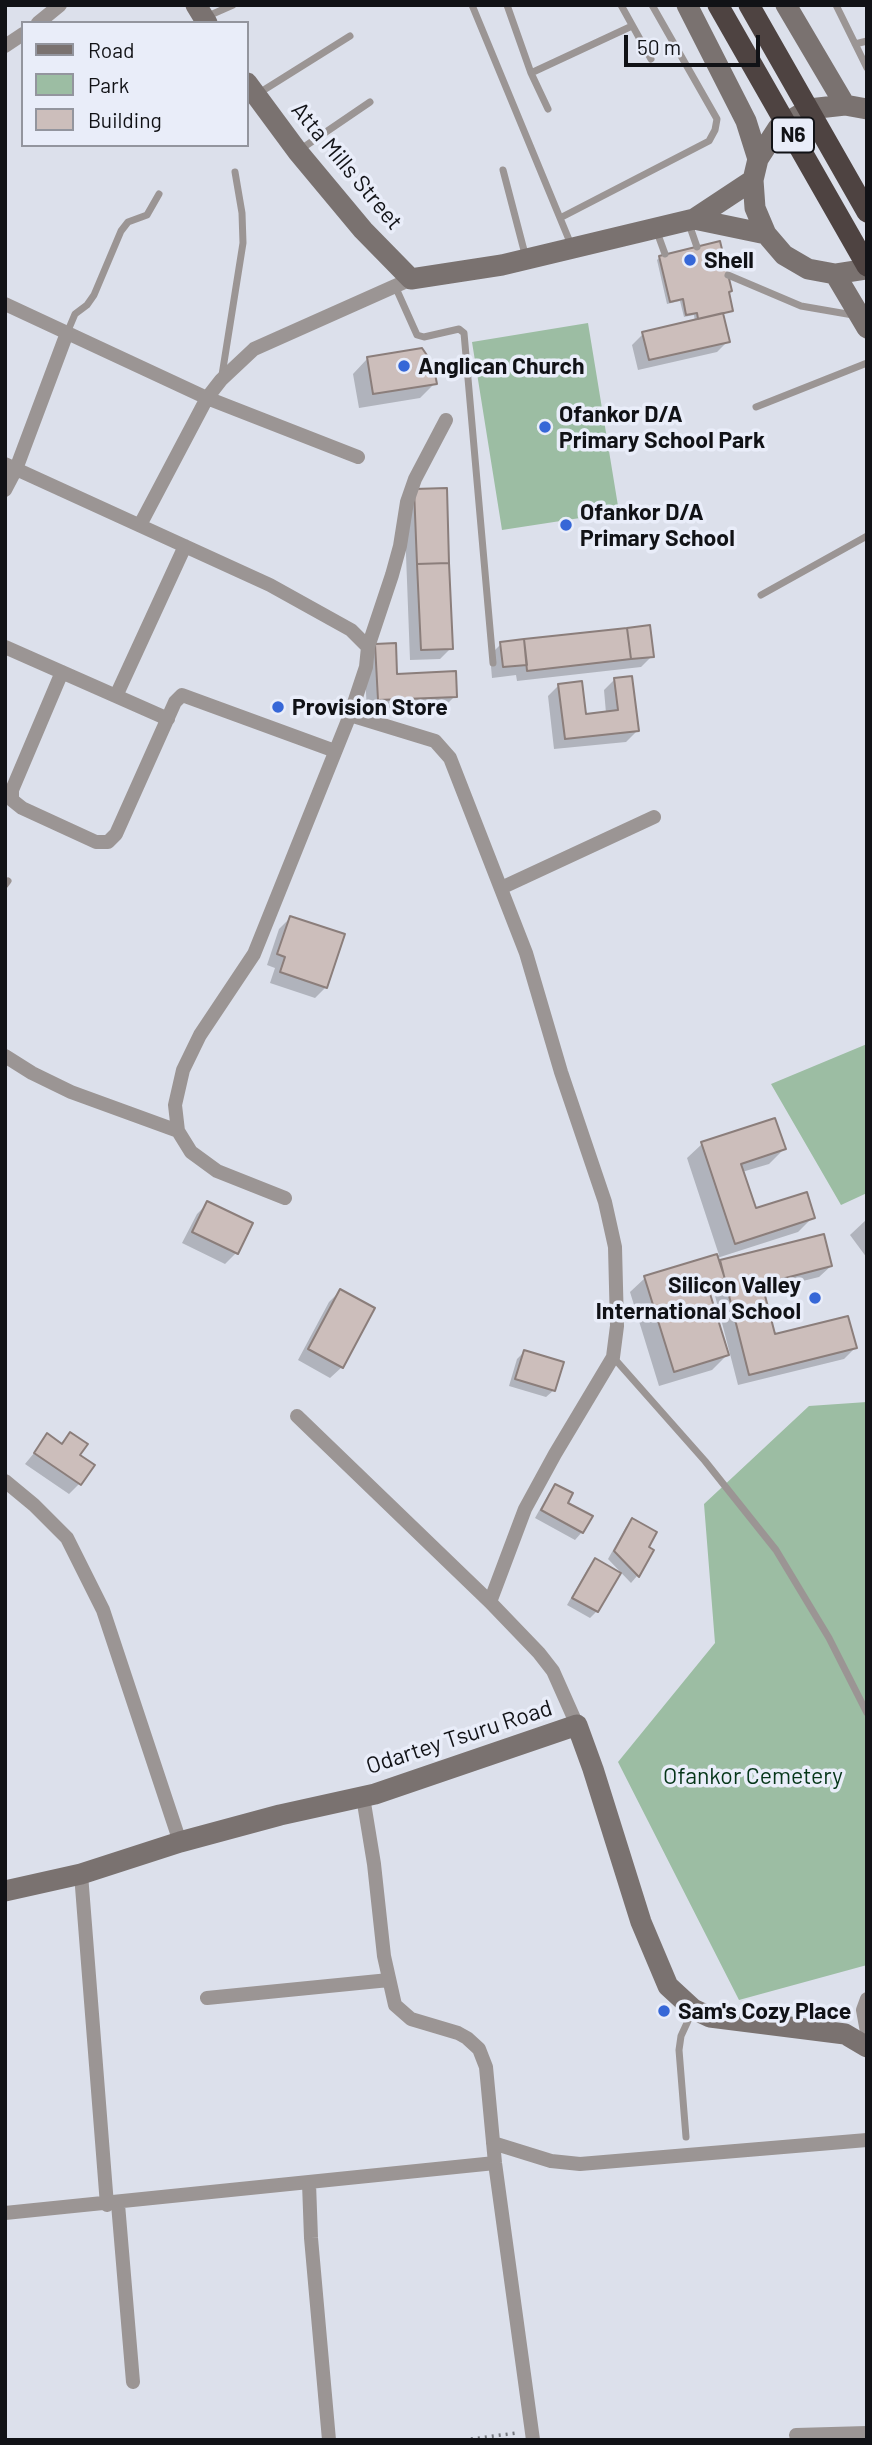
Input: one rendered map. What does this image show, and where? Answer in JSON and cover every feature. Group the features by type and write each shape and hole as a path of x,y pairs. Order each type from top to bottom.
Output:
{"highway":[{"name":"N6","path":"718,5 867,268"},
{"name":"N6","path":"749,5 867,212"}],"main road":[{"path":"687,5 737,101 758,159"},
{"path":"786,5 845,105"},
{"name":"Atta Mills Street","path":"251,89 403,283"},
{"path":"867,109 845,105 809,109 778,128 758,159 753,180 755,208 766,234 784,255 808,269 835,274 867,268"},
{"path":"403,283 502,265 691,220 753,180"},
{"path":"691,220 766,234"},
{"path":"835,274 863,322"},
{"name":"Odartey Tsuru Road","path":"5,1891 81,1874 180,1842 280,1815 363,1797 577,1725 641,1922 668,1986 693,2009 710,2017 845,2034 867,2047"}],"street":[{"path":"40,21 60,5"},
{"path":"5,46 21,35"},
{"path":"140,525 206,398 254,349 403,283"},
{"path":"5,304 206,398 358,457"},
{"path":"5,490 11,466 67,333"},
{"path":"285,1198 217,1171 191,1152 178,1132 175,1105 183,1070 200,1035 254,954 350,715 400,546 407,502 415,479 446,420"},
{"path":"11,466 270,585 351,630 368,648"},
{"path":"116,696 184,546"},
{"path":"5,647 168,719"},
{"path":"62,672 12,790 12,800 22,808 96,842 108,842 116,834 175,702 182,695 335,751"},
{"path":"350,715 435,741 450,758 526,954 561,1072 605,1202 615,1247 617,1326 613,1357 525,1509 491,1602"},
{"path":"500,888 654,817"},
{"path":"5,1056 71,1092 178,1132"},
{"path":"297,1416 491,1602 538,1653 552,1671 577,1725"},
{"path":"5,1481 67,1538 103,1610 180,1842"},
{"path":"363,1797 374,1864 384,1956 395,2005 411,2019 458,2033 479,2049 486,2067 495,2163 533,2435"},
{"path":"81,1874 133,2382"},
{"path":"207,1998 389,1980"},
{"path":"867,1999 863,2010 867,2032"},
{"path":"493,2143 551,2161 580,2164 867,2140"},
{"path":"5,2213 495,2163"},
{"path":"309,2183 311,2238 329,2440"},
{"path":"796,2435 867,2433"}],"lane":[{"path":"202,15 233,5"},
{"path":"472,5 572,248"},
{"path":"507,5 531,73 548,109"},
{"path":"621,5 651,59"},
{"path":"560,218 709,141 715,130 717,119 652,5"},
{"path":"835,5 867,68"},
{"path":"531,73 632,26"},
{"path":"251,89 350,36"},
{"path":"855,44 867,41"},
{"path":"298,152 370,102"},
{"path":"503,170 526,259"},
{"path":"221,380 243,243 242,213 234,172"},
{"path":"67,333 75,314 87,305 94,295 121,231 128,222 148,215 159,194"},
{"path":"691,220 696,247"},
{"path":"656,228 665,254"},
{"path":"728,275 801,306 863,322"},
{"path":"403,283 416,335 424,337 459,329 464,332 494,663"},
{"path":"756,407 867,363"},
{"path":"761,596 867,536"},
{"path":"613,1357 705,1461 776,1550 829,1638 867,1713"},
{"path":"686,2137 679,2050 681,2036 693,2009"}],"path":[{"path":"464,2440 533,2435"}],"green space":[{"name":"Ofankor D/A Primary School Park","path":"588,323 619,512 502,530 472,342"},
{"path":"867,1044 867,1193 841,1205 771,1084"},
{"name":"Ofankor Cemetery","path":"867,1402 867,1965 739,2000 618,1762 715,1643 704,1504 809,1406"}],"building":[{"path":"720,241 732,291 729,292 733,311 698,319 697,313 686,315 683,299 670,302 659,256"},
{"path":"723,313 730,342 649,360 642,332"},
{"path":"422,348 433,364 437,384 373,394 367,357"},
{"path":"447,488 449,563 417,564 414,489"},
{"path":"449,563 453,649 421,650 417,564"},
{"path":"650,625 654,657 631,659 627,628"},
{"path":"627,628 631,659 527,671 524,639"},
{"path":"524,639 527,665 503,667 500,642"},
{"path":"396,643 397,674 456,671 457,697 378,700 375,644"},
{"path":"632,676 639,731 565,739 558,684 582,681 586,714 618,710 614,678"},
{"path":"290,916 345,934 327,988 280,972 285,957 277,954"},
{"path":"775,1118 786,1149 741,1164 756,1208 807,1192 815,1218 735,1244 701,1142"},
{"path":"207,1201 253,1223 238,1254 192,1232"},
{"path":"824,1234 832,1266 762,1284 775,1334 848,1316 857,1348 749,1375 720,1260"},
{"path":"717,1254 725,1279 707,1284 729,1355 674,1372 644,1276"},
{"path":"340,1289 375,1308 343,1368 308,1349"},
{"path":"524,1350 564,1362 555,1391 515,1379"},
{"path":"70,1432 88,1444 80,1455 95,1465 81,1485 34,1453 47,1433 62,1444"},
{"path":"555,1484 573,1493 568,1503 593,1516 583,1533 541,1510"},
{"path":"632,1518 657,1532 649,1547 654,1550 639,1577 614,1551"},
{"path":"595,1558 621,1573 598,1612 572,1598"}],"place":[{"name":"Shell","path":"690,260"},
{"name":"Anglican Church","path":"404,366"},
{"name":"Ofankor D/A Primary School Park","path":"545,427"},
{"name":"Ofankor D/A Primary School","path":"566,525"},
{"name":"Provision Store","path":"278,707"},
{"name":"Silicon Valley International School","path":"815,1298"},
{"name":"Sam's Cozy Place","path":"664,2011"}]}
